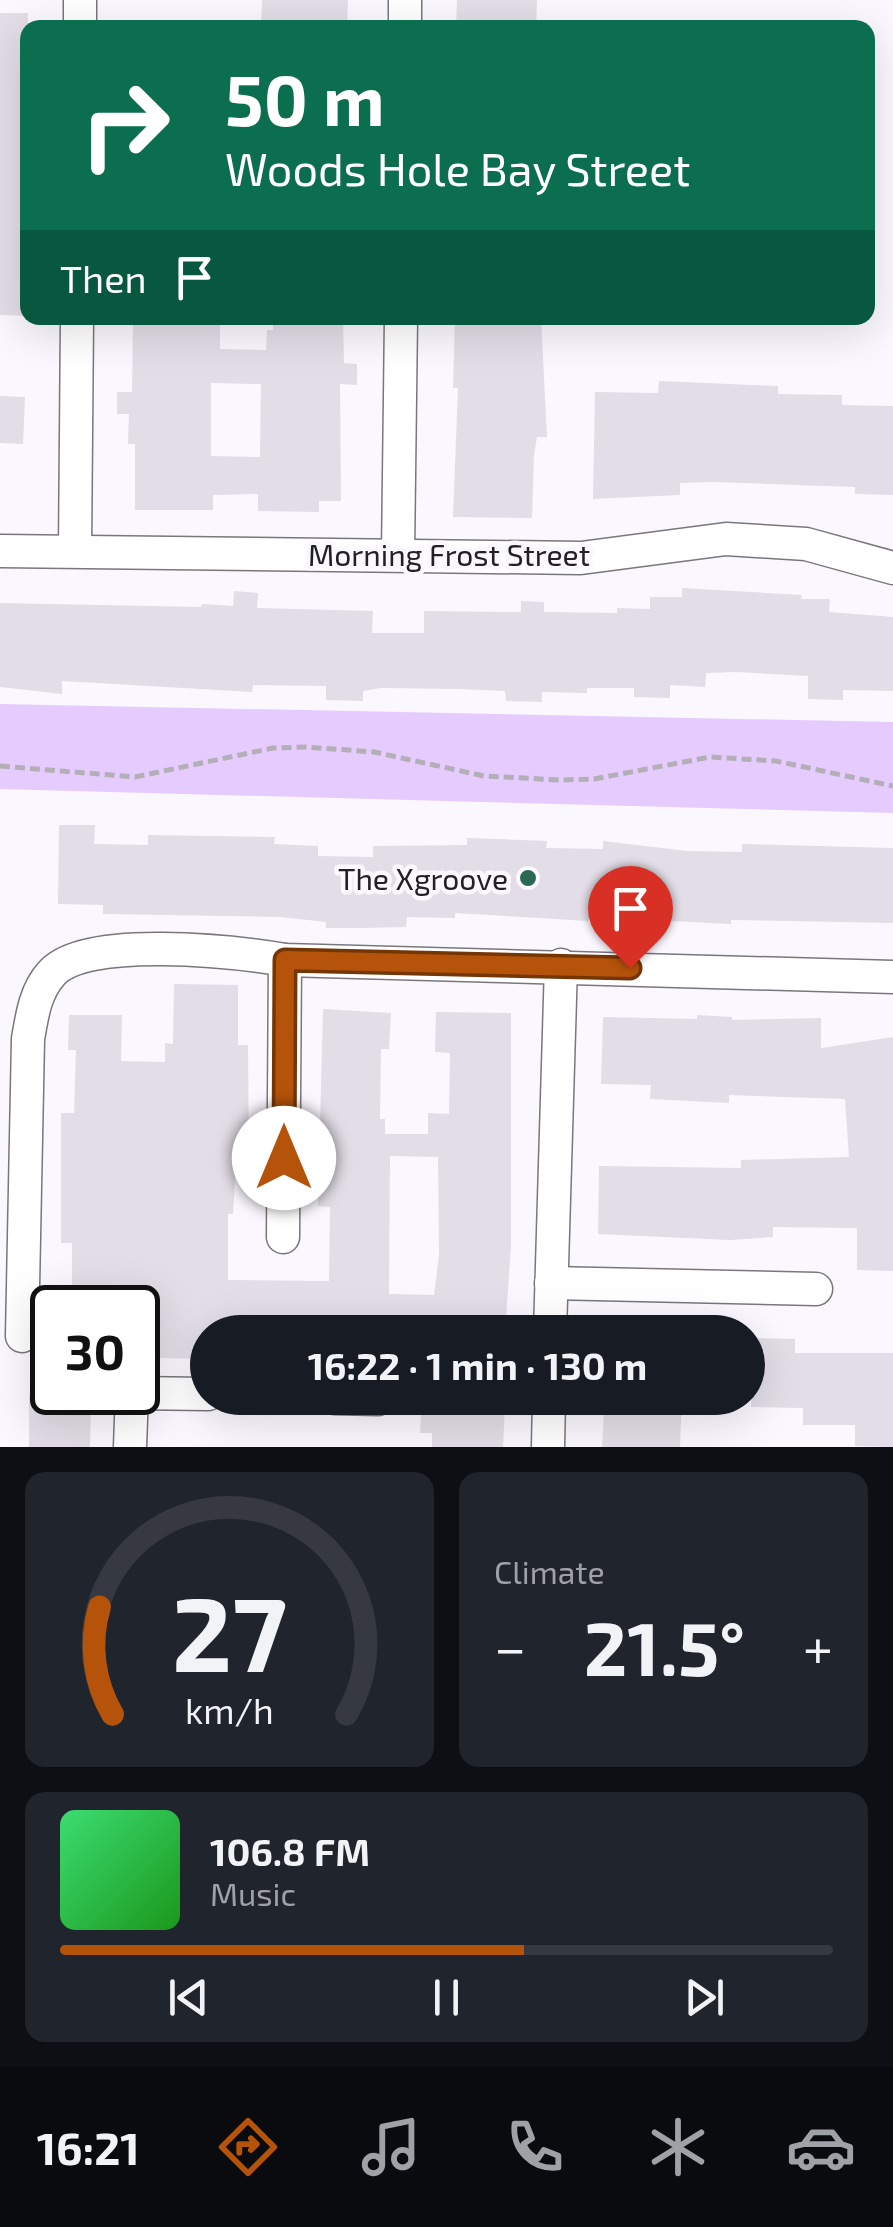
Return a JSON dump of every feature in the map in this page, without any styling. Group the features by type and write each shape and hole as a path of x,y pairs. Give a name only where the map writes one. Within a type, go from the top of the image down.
{"street":[{"path":"76,551 78,325"},
{"path":"398,556 401,325"},
{"name":"Morning Frost Street","path":"0,550 581,558 726,539 806,544 893,568"},
{"path":"25,1336 14,1039 52,972 75,956 107,952 238,952 285,960 893,977"},
{"path":"283,1237 285,960"},
{"path":"550,1315 561,966"},
{"path":"551,1283 816,1288"},
{"path":"160,1393 190,1394"},
{"path":"130,1447 131,1415"},
{"path":"548,1447 549,1415"}],"path":[{"path":"0,766 135,777 244,754 306,746 374,752 470,774 543,779 594,779 710,757 776,761 893,786"}],"shaded area":[{"path":"0,704 893,722 893,813 0,789"}],"building":[{"path":"262,0 348,0 347,20 261,20"},
{"path":"457,0 537,0 536,20 456,20"},
{"path":"0,13 28,13 28,20 20,20 20,316 0,315"},
{"path":"133,325 220,325 220,349 266,350 267,330 273,330 273,325 343,325 344,363 357,364 357,385 340,384 341,501 319,501 319,512 258,511 258,494 213,495 213,510 135,510 135,444 128,444 129,414 117,414 117,392 132,392","holes":["211,383 261,384 260,457 211,456"]},
{"path":"455,325 541,325 547,437 537,437 532,518 453,517 458,388 453,388"},
{"path":"659,381 778,386 778,394 842,395 842,405 893,406 893,495 855,494 855,487 713,482 680,483 680,495 593,499 595,392 658,393"},
{"path":"0,396 25,397 23,444 0,443"},
{"path":"682,588 802,595 801,599 830,599 829,612 893,617 893,691 843,690 843,700 808,699 808,676 735,672 706,673 705,687 670,685 670,698 634,697 634,688 587,688 587,693 542,692 542,702 506,701 505,691 460,689 381,688 363,691 363,701 326,700 326,686 253,685 252,692 62,681 62,694 0,687 0,603 233,606 234,591 258,593 257,608 373,611 372,633 424,633 424,611 521,612 521,601 544,602 544,612 617,613 617,608 650,609 650,597 682,597"},
{"path":"59,825 95,825 94,844 148,845 148,835 275,837 274,844 318,846 318,856 373,857 373,846 467,845 467,838 547,841 546,848 603,849 603,841 687,851 742,852 742,844 893,848 893,923 731,920 731,924 589,917 588,921 455,913 455,918 407,917 406,927 326,928 326,922 280,917 103,914 103,905 58,904"},
{"path":"174,984 238,985 238,1045 248,1045 249,1167 236,1167 233,1214 228,1214 228,1280 329,1281 330,1207 318,1206 323,1009 391,1013 389,1049 381,1049 380,1119 385,1119 385,1134 428,1134 428,1113 449,1114 450,1053 435,1052 436,1012 511,1013 511,1246 506,1315 190,1315 190,1359 160,1358 160,1285 72,1285 72,1243 61,1243 61,1113 74,1113 76,1050 68,1050 69,1015 122,1015 121,1061 165,1062 165,1043 173,1044","holes":["390,1156 438,1157 439,1255 434,1295 389,1294"]},
{"path":"697,1015 732,1020 821,1018 821,1048 893,1037 893,1271 857,1270 857,1228 773,1227 773,1237 730,1240 598,1234 599,1166 741,1168 741,1160 849,1157 845,1099 729,1095 729,1103 650,1099 651,1085 601,1084 603,1017 697,1019"},
{"path":"765,1338 795,1339 795,1353 893,1353 893,1447 855,1446 855,1425 803,1425 803,1408 765,1407"},
{"path":"29,1395 30,1415 91,1415 90,1447 29,1447"},
{"path":"421,1415 504,1415 503,1447 432,1447 432,1433 420,1433"},
{"path":"604,1415 681,1415 680,1447 602,1447"}],"place":[{"name":"The Xgroove","path":"528,878"}],"route":[{"path":"284,1158 285,960 630,968"}]}
